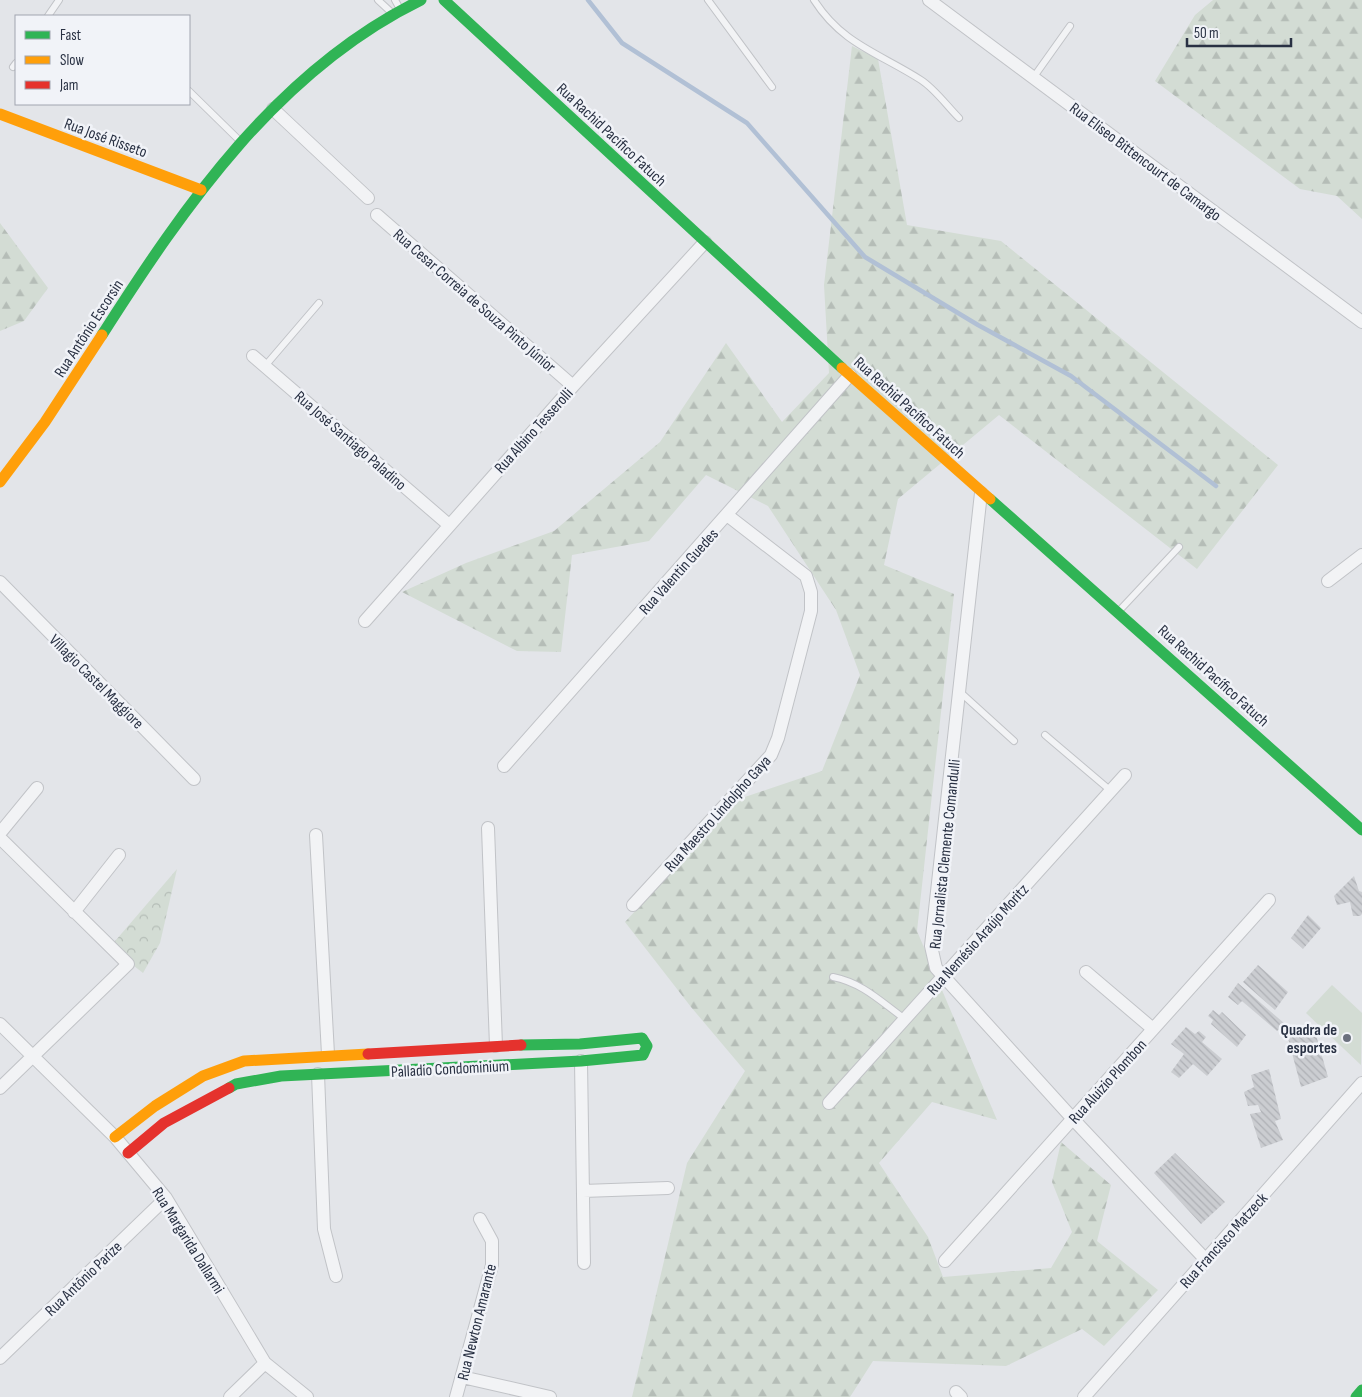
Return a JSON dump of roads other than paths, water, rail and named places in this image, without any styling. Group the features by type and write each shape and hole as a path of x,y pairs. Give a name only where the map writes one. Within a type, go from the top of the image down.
{"street":[{"name":"Rua Antônio Escorsin","path":"0,482 80,372 168,234 201,190 242,143 304,79 357,36 396,7 421,0"},
{"name":"Rua Rachid Pacífico Fatuch","path":"444,0 850,375 1362,830"},
{"name":"Rua Eliseo Bittencourt de Camargo","path":"929,0 1362,322"},
{"path":"273,109 368,198"},
{"name":"Rua José Risseto","path":"0,114 201,190"},
{"name":"Rua Cesar Correia de Souza Pinto Júnior","path":"377,215 573,386"},
{"name":"Rua Albino Tesserolli","path":"365,621 573,386 705,242"},
{"name":"Rua José Santiago Paladino","path":"253,356 449,525"},
{"name":"Rua Valentin Guedes","path":"504,766 850,375"},
{"name":"Rua Jornalista Clemente Comandulli","path":"981,493 931,946 936,968 1073,1119 1206,1260"},
{"name":"Rua Maestro Lindolpho Gaya","path":"633,905 771,755 778,738 812,611 811,592 806,576 727,515"},
{"path":"1328,580 1362,555"},
{"name":"Villagio Castel Maggiore","path":"0,582 194,779"},
{"name":"Rua Nemésio Araújo Moritz","path":"829,1103 1125,775"},
{"path":"0,833 37,788"},
{"name":"Palladio Condominium","path":"488,828 496,1046"},
{"path":"316,835 328,1054"},
{"path":"0,838 128,964 0,1088"},
{"path":"74,912 119,855"},
{"name":"Rua Aluizio Plombon","path":"945,1261 1269,900"},
{"path":"1086,972 1153,1029"},
{"name":"Rua Margarida Dallarmi","path":"0,1024 115,1137 166,1198 265,1364 307,1397"},
{"name":"Palladio Condominium","path":"115,1137 154,1106 203,1076 244,1060 328,1054 405,1053 496,1046 580,1044 642,1038 647,1046 644,1055 581,1062 281,1076 236,1084 164,1123 128,1153"},
{"path":"405,1053 406,1070"},
{"path":"581,1062 584,1262"},
{"path":"318,1074 324,1228 336,1276"},
{"name":"Rua Francisco Matzeck","path":"1084,1397 1362,1083"},
{"path":"180,1090 191,1107"},
{"path":"583,1191 668,1188"},
{"name":"Rua Antônio Parize","path":"0,1358 166,1198"},
{"name":"Rua Newton Amarante","path":"456,1397 492,1265 492,1241 480,1219"},
{"path":"230,1397 265,1364"},
{"path":"462,1377 550,1397"},
{"path":"1356,1397 1362,1390"}],"lane":[{"path":"49,15 59,0"},
{"path":"378,0 396,7"},
{"path":"708,0 772,87"},
{"path":"814,0 822,12 845,37 923,81 959,118"},
{"path":"1033,78 1070,26"},
{"path":"190,92 242,143"},
{"path":"264,366 318,303"},
{"path":"1118,612 1179,547"},
{"path":"960,692 1014,741"},
{"path":"1045,735 1111,791"},
{"path":"833,977 850,980 864,987 905,1020"}],"waterway":[{"path":"588,0 622,43 747,123 865,257 978,325 1071,376 1216,486"}],"place":[{"name":"Quadra de esportes","path":"1347,1038"}]}
